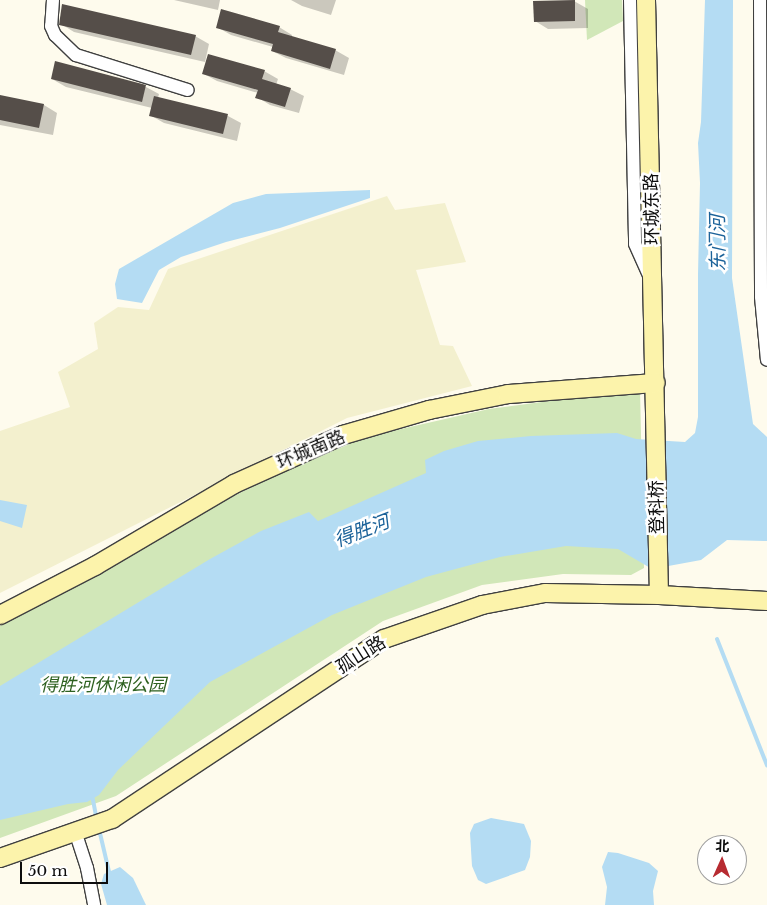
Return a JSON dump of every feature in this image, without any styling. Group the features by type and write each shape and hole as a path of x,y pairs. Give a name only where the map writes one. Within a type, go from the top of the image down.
{"main road":[{"name":"环城东路","path":"646,0 656,419"},
{"name":"环城南路","path":"0,616 95,566 234,484 343,435 429,410 508,394 656,383"},
{"name":"登科桥","path":"656,419 659,595"},
{"name":"孤山路","path":"0,858 112,819 384,639 482,605 545,593 659,595 767,601"}],"street":[{"path":"53,0 50,26 55,35 76,55 188,90"},
{"path":"630,0 635,244 653,286"},
{"path":"760,0 761,297 767,360"},
{"path":"74,831 87,868 94,905"}],"shaded area":[{"path":"387,196 395,210 445,203 466,262 416,270 440,345 453,346 472,386 347,418 0,593 0,431 70,407 58,372 98,349 94,323 118,307 149,310 168,269"}],"green space":[{"path":"585,0 622,0 623,21 587,40"},
{"name":"得胜河休闲公园","path":"640,389 644,568 631,575 563,574 482,585 383,621 116,796 0,838 0,626 225,500 344,442 489,409"}],"water":[{"name":"得胜河休闲公园","path":"705,0 733,0 732,278 753,424 767,437 767,541 727,540 701,560 652,569 618,549 566,546 500,557 426,577 332,615 210,682 118,770 99,795 87,802 68,804 0,820 0,686 210,559 261,531 309,512 318,521 426,473 425,460 444,451 478,441 531,436 617,433 636,439 685,442 695,433 698,417 700,183 698,143 701,122"},
{"path":"370,190 370,198 280,228 226,242 181,257 159,270 142,303 117,299 115,284 119,269 233,203 266,194"},
{"path":"0,500 27,505 22,528 0,521"},
{"path":"491,818 524,824 531,841 530,857 525,870 486,884 478,880 472,866 470,833 474,824"},
{"path":"608,852 618,853 649,863 658,871 653,891 654,905 605,905 607,887 602,867"},
{"path":"120,867 133,878 146,905 107,905 101,884 104,874"}],"building":[{"path":"575,0 575,21 534,22 533,1"},
{"path":"62,4 196,35 191,55 59,25"},
{"path":"221,9 280,26 278,32 336,49 330,69 271,51 273,44 216,28"},
{"path":"208,54 265,70 262,79 291,88 285,107 255,98 258,90 202,74"},
{"path":"55,61 146,85 142,102 51,79"},
{"path":"0,95 44,104 39,128 0,120"},
{"path":"154,96 228,114 223,134 149,116"}],"waterway":[{"path":"717,639 767,765"},
{"path":"92,795 97,820"},
{"path":"99,829 110,876"}],"water label":[{"name":"东门河","path":"718,243"},
{"name":"得胜河","path":"362,531"}]}
